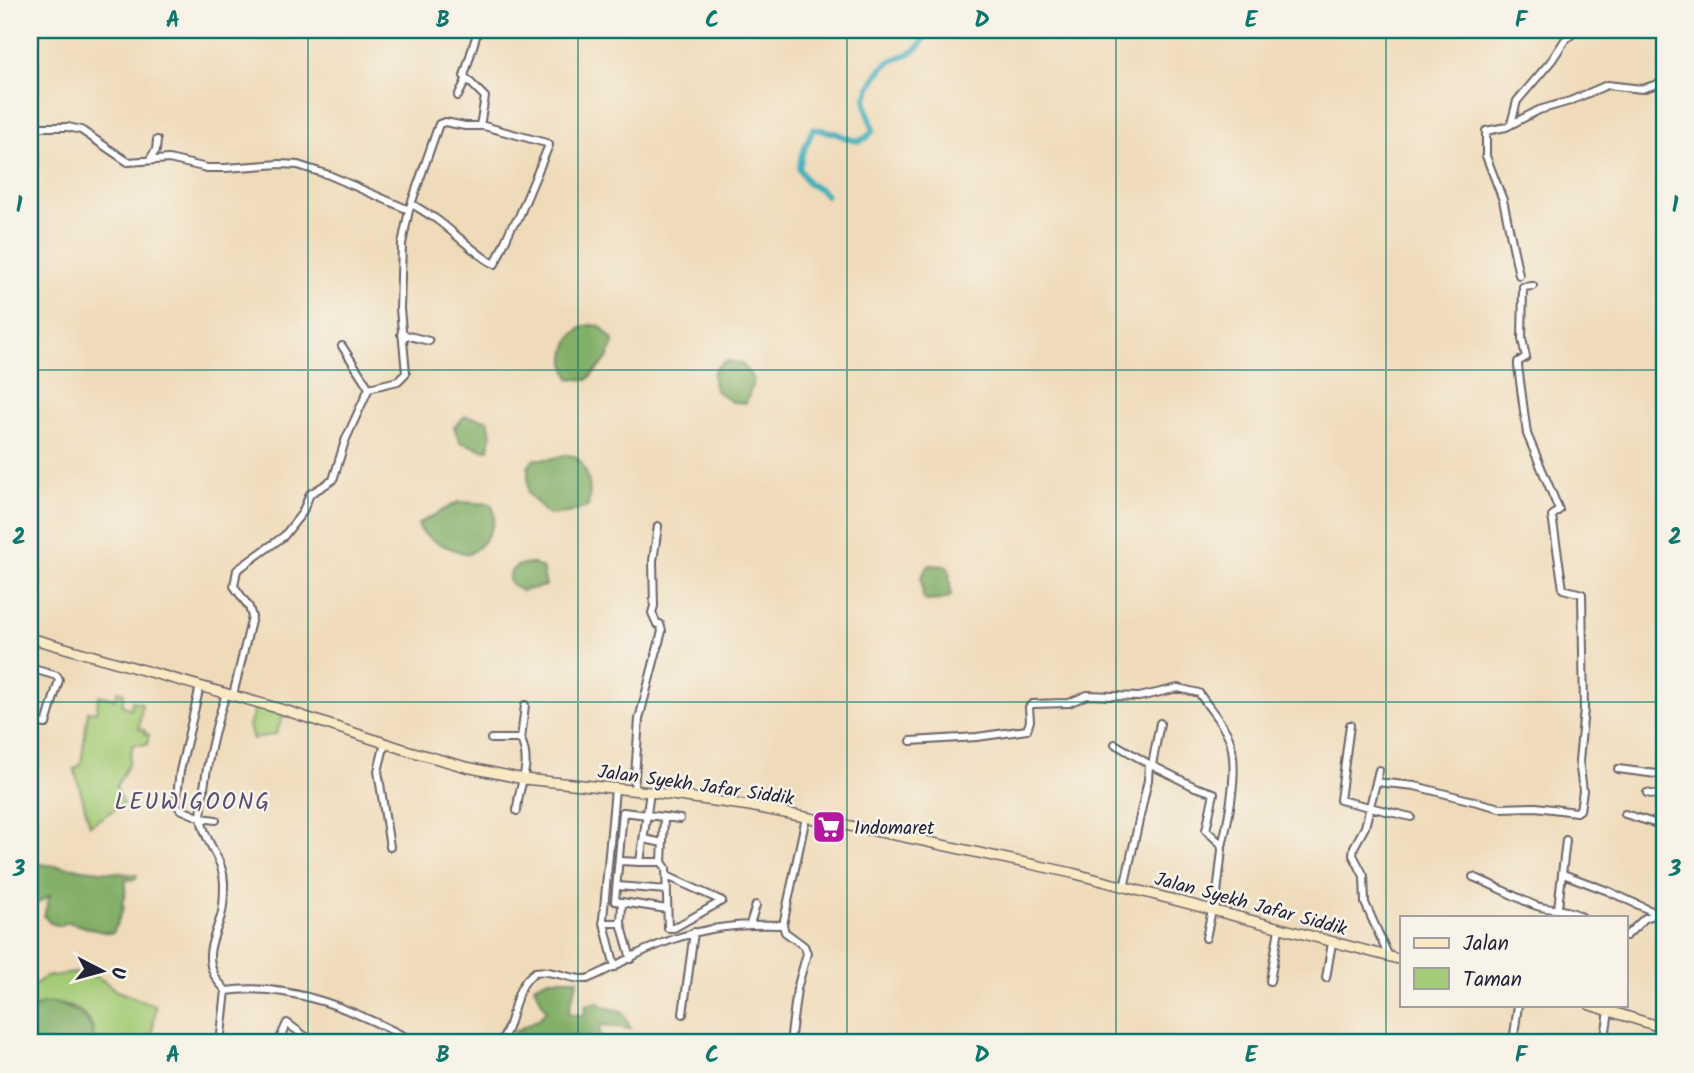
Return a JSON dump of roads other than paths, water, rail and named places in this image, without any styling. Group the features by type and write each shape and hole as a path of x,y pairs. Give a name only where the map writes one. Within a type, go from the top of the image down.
{"main road":[{"name":"Jalan Syekh Jafar Siddik","path":"30,638 313,718 466,767 524,779 650,792 806,817 1055,869 1400,960"},
{"path":"1593,1006 1664,1028"}],"street":[{"path":"458,96 466,80 465,73 478,30"},
{"path":"1511,124 1517,101 1552,60 1565,40 1577,30"},
{"path":"466,80 485,97 480,126"},
{"path":"1519,275 1503,200 1489,166 1485,147 1486,131 1502,128 1539,110 1570,101 1607,85 1642,89 1664,82"},
{"path":"30,127 74,128 87,132 123,160 133,162 169,159 207,168 225,169 298,165 341,180 410,207 436,219 491,264 497,262 549,145 547,143 480,126 445,122 439,124 410,207 401,254 401,334 407,365 405,376 391,383 369,388"},
{"path":"150,159 156,150 157,141"},
{"path":"1376,782 1424,787 1500,808 1580,810 1583,791 1579,761 1584,709 1582,594 1563,589 1552,516 1558,510 1527,437 1518,366 1518,362 1526,357 1521,333 1523,287 1533,286"},
{"path":"401,334 429,341"},
{"path":"342,346 369,388"},
{"path":"220,1043 226,992 214,976 210,951 211,941 222,914 223,869 206,840 201,818 206,765 252,617 249,607 234,586 237,570 284,536 302,513 310,494 333,480 345,441 369,388"},
{"path":"634,791 639,717 662,631 652,613 653,562 659,526"},
{"path":"30,667 57,676 59,680 46,724 30,722"},
{"path":"200,686 180,771 176,804 180,809 201,818 216,820"},
{"path":"911,741 977,737 1027,730 1030,721 1029,707 1032,704 1069,703 1087,695 1139,697 1178,688 1199,693 1229,737 1233,754 1231,804 1206,938"},
{"path":"517,811 517,798 527,759 521,739 525,705"},
{"path":"1124,888 1160,723"},
{"path":"1350,726 1340,800 1411,817"},
{"path":"491,739 521,739"},
{"path":"385,743 378,771 390,847"},
{"path":"1115,744 1195,787 1214,793 1206,830 1222,846"},
{"path":"1618,769 1664,775"},
{"path":"1379,770 1365,827 1354,847 1353,855 1364,876 1365,902 1389,957"},
{"path":"615,789 603,923 615,967"},
{"path":"640,862 650,792"},
{"path":"1647,793 1664,797"},
{"path":"667,909 614,901 623,812 680,819"},
{"path":"1625,814 1664,826"},
{"path":"790,1043 797,989 807,953 804,946 785,932 783,925 806,817"},
{"path":"664,818 662,862 667,876 667,924 671,929 722,901 667,876"},
{"path":"644,839 663,843"},
{"path":"1558,908 1566,839"},
{"path":"620,861 662,862"},
{"path":"1563,874 1661,913"},
{"path":"1473,877 1490,882 1505,893 1534,906 1558,908 1579,916"},
{"path":"617,886 667,890"},
{"path":"622,904 621,923 631,958"},
{"path":"750,924 756,905"},
{"path":"1628,934 1639,922 1661,913"},
{"path":"603,923 621,923"},
{"path":"500,1043 509,1030 517,998 531,975 539,971 584,979 694,932 731,925 783,925"},
{"path":"1270,981 1279,929"},
{"path":"683,1014 694,932"},
{"path":"1326,978 1332,943"},
{"path":"226,992 257,988 297,995 351,1012 417,1043"},
{"path":"1513,1043 1518,1006"},
{"path":"1604,1043 1609,1011"},
{"path":"278,1043 287,1023 314,1043"}],"waterway":[{"path":"826,195 809,184 799,169 802,154 813,129 856,141 865,139 873,130 866,101 873,82 887,64 913,52 921,44 925,30"}],"place":[{"name":"Indomaret","path":"829,827"}],"district":[{"name":"LEUWIGOONG","path":"193,801"}]}
